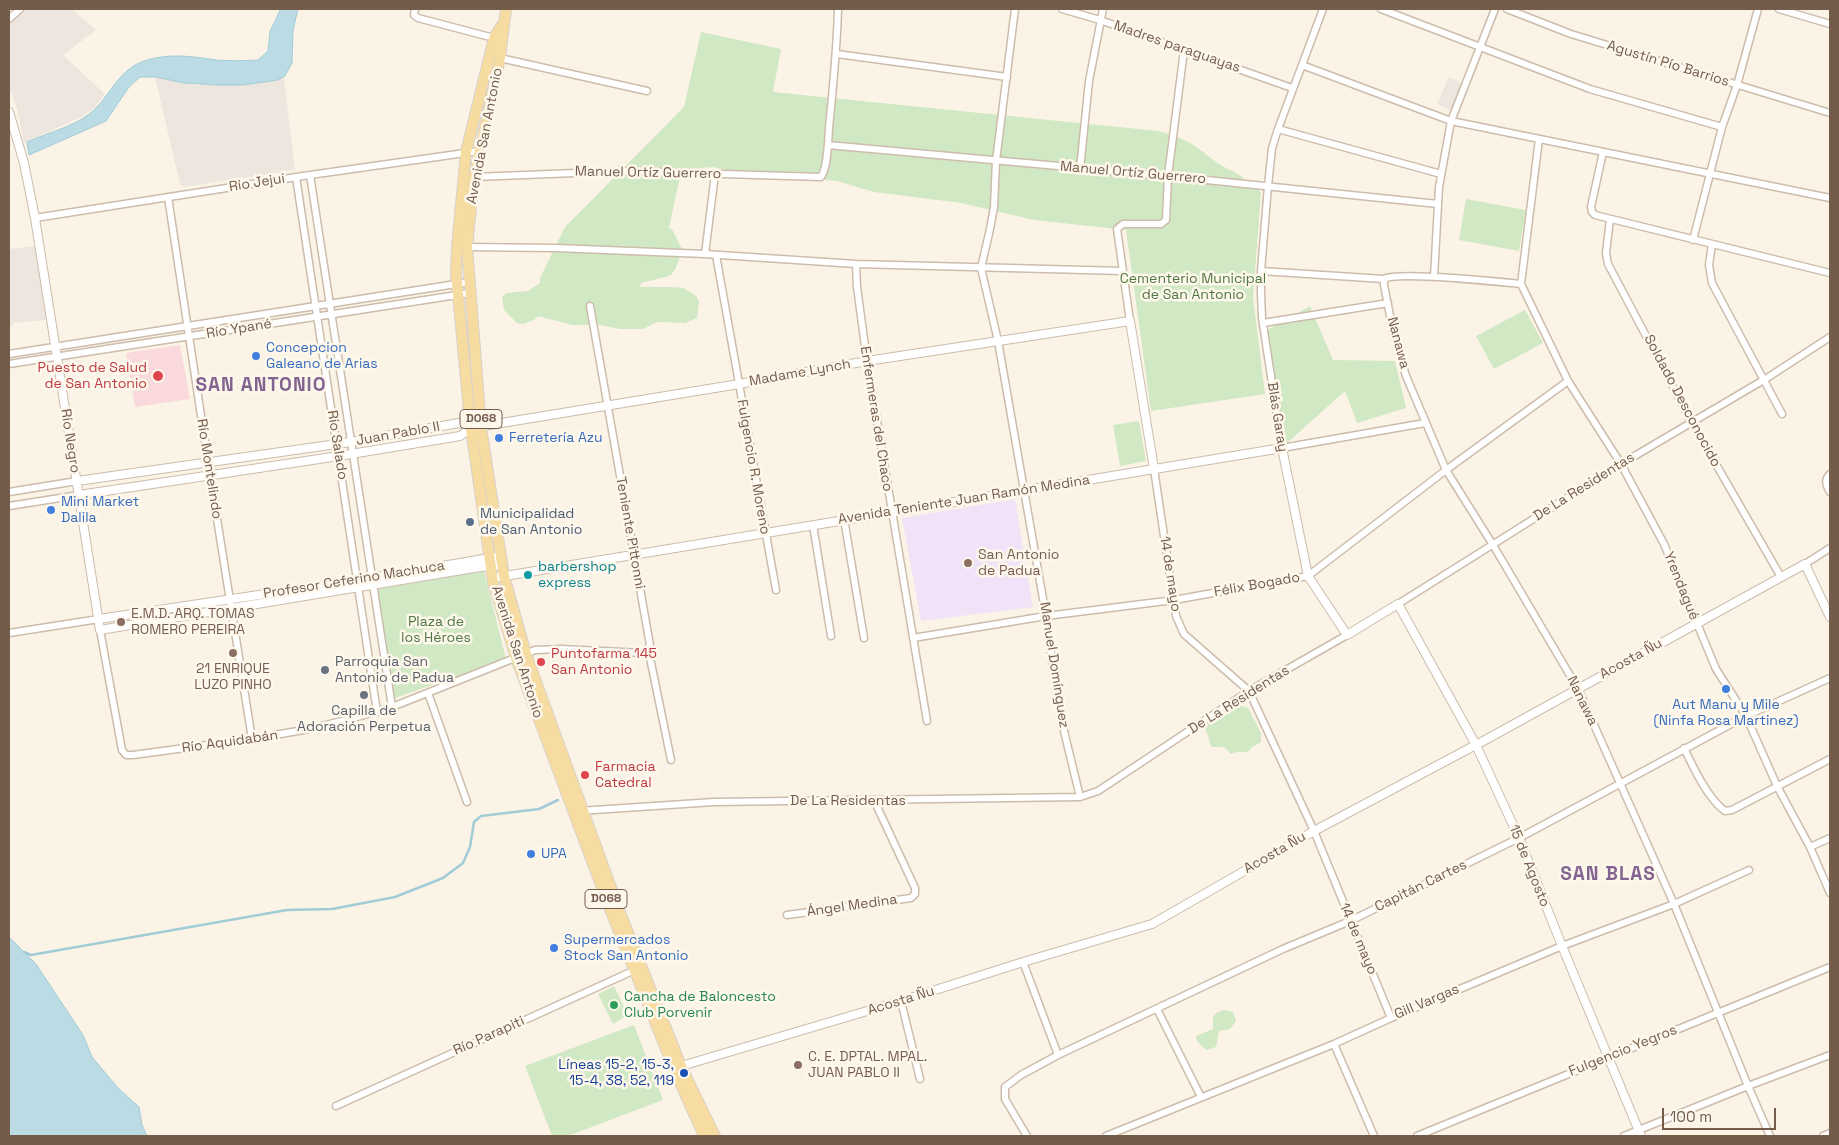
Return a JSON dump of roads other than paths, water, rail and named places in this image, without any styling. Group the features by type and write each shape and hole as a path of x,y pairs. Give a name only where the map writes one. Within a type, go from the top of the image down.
{"main road":[{"name":"Avenida San Antonio","path":"487,505 469,282 462,246 479,151 500,58 506,9"},
{"name":"Avenida San Antonio","path":"503,24 494,38 466,152 458,289 471,428 487,505 496,561 504,576 526,654 579,811"},
{"name":"Avenida San Antonio","path":"496,561 492,578 500,610 516,658 621,915 639,968 704,1136"},
{"name":"Avenida San Antonio","path":"678,1067 715,1136"}],"street":[{"path":"9,19 20,9"},
{"path":"415,9 414,15 418,18 494,38"},
{"path":"828,145 837,54 838,9"},
{"path":"981,268 992,222 996,161 1015,9"},
{"name":"Madres paraguayas","path":"1062,9 1100,20 1292,88"},
{"path":"1080,168 1090,81 1103,9"},
{"path":"1381,9 1590,89 1722,127"},
{"path":"1434,277 1441,174 1451,121 1495,9"},
{"name":"Agustín Pío Barrios","path":"1507,9 1571,34 1830,113"},
{"path":"1693,240 1709,172 1758,9"},
{"path":"1780,9 1830,24"},
{"name":"Blás Garay","path":"1320,10 1272,148 1261,271 1263,323 1282,448 1308,576 1347,635"},
{"path":"1168,176 1184,50"},
{"path":"837,54 1007,77"},
{"path":"500,58 647,91"},
{"path":"1302,65 1451,121 1830,198"},
{"name":"Río Negro","path":"9,112 24,163 36,218 56,357 100,630 122,750 126,755"},
{"path":"1278,129 1441,174"},
{"path":"1261,271 1386,278 1434,277 1521,284 1539,139"},
{"name":"Manuel Ortíz Guerrero","path":"474,177 626,171 820,177 824,172 828,145 1168,176 1438,204"},
{"name":"Río Jejuí","path":"36,218 296,177 479,151"},
{"path":"1603,152 1591,207 1594,214 1830,274"},
{"path":"705,254 715,174"},
{"name":"Río Salado","path":"310,175 392,707"},
{"name":"14 de mayo","path":"1168,176 1165,222 1123,224 1118,226 1130,321 1176,616 1184,634 1249,691 1314,831 1391,1018"},
{"name":"Río Salado","path":"296,177 359,583 377,712"},
{"name":"Río Montelindo","path":"168,197 252,739"},
{"name":"Soldado Desconocido","path":"1610,219 1606,253 1608,264 1691,421 1781,577"},
{"path":"1712,244 1709,265 1712,283 1782,414"},
{"path":"462,246 705,254 856,264 1123,271"},
{"name":"Fulgencio R. Moreno","path":"716,255 776,590"},
{"name":"Enfermeras del Chaco","path":"856,264 857,287 867,361 927,720"},
{"name":"Manuel Domínguez","path":"981,268 998,341 1064,731 1080,797"},
{"name":"Nanawa","path":"1386,278 1393,331 1406,376 1446,470 1578,688 1674,904 1770,1136"},
{"name":"Río Ypané","path":"9,364 332,315 458,289 469,282"},
{"name":"Yrendagué","path":"1521,284 1568,381 1621,464 1664,544 1716,670 1746,716 1777,786 1810,846 1830,893"},
{"name":"Río Ypané","path":"9,354 330,303 458,289 470,293"},
{"path":"1263,323 1388,303"},
{"name":"Teniente Pittonni","path":"590,306 650,645 648,648 671,760"},
{"name":"Madame Lynch","path":"471,428 867,361 1130,321"},
{"name":"De La Residentas","path":"579,811 714,802 1080,797 1098,791 1249,691 1398,604 1621,464 1764,379 1830,337"},
{"name":"Félix Bogado","path":"913,638 1046,616 1174,600 1308,576 1446,470 1568,381"},
{"name":"Juan Pablo II","path":"9,492 351,442 459,423 471,428"},
{"name":"Avenida Teniente Juan Ramón Medina","path":"492,578 1024,489 1154,470 1425,423"},
{"name":"Juan Pablo II","path":"9,506 460,436 471,428"},
{"path":"1830,474 1826,480 1830,492"},
{"path":"844,519 864,638"},
{"path":"812,524 831,636"},
{"name":"Acosta Ñu","path":"678,1067 1152,924 1314,831 1476,745 1805,564 1830,548"},
{"name":"Profesor Ceferino Machuca","path":"99,619 230,603 496,561"},
{"path":"1805,564 1830,617"},
{"name":"Profesor Ceferino Machuca","path":"100,630 230,603"},
{"name":"15 de Agosto","path":"1398,604 1476,745 1519,838 1640,1133"},
{"path":"9,633 99,619"},
{"path":"366,636 380,636"},
{"name":"Río Aquidabán","path":"126,755 133,756 252,739 309,729 377,712 535,650 561,649 644,653 648,648"},
{"name":"Capitán Cartes","path":"1027,1136 1005,1099 1005,1087 1021,1075 1058,1055 1283,949 1350,921 1519,838 1746,716 1830,678"},
{"path":"428,693 467,802"},
{"path":"1684,748 1704,785 1720,808 1725,811 1732,810 1830,759"},
{"name":"Ángel Medina","path":"787,915 911,898 915,894 915,888 874,800"},
{"path":"1810,846 1830,838"},
{"name":"Gill Vargas","path":"1106,1136 1201,1096 1334,1044 1562,946 1674,904 1749,870"},
{"path":"1023,962 1058,1055"},
{"name":"Fulgencio Yegros","path":"1417,1136 1830,967"},
{"name":"Río Parapiti","path":"336,1106 639,968"},
{"path":"901,1001 920,1079"},
{"path":"1157,1009 1201,1096"},
{"path":"1334,1044 1374,1136"},
{"path":"1624,1136 1640,1133 1748,1086 1830,1055"},
{"path":"1823,1136 1830,1133"}],"water":[{"path":"281,9 298,9 293,30 292,63 285,76 278,80 243,85 184,83 156,77 140,77 129,87 106,121 29,155 27,142 72,124 88,115 128,70 144,61 153,58 180,56 221,60 258,60 268,51 270,32"},
{"path":"9,937 36,964 83,1035 92,1057 118,1088 139,1107 142,1125 147,1136 9,1136"}],"waterway":[{"path":"24,952 31,955 287,910 332,909 395,897 443,878 463,863 470,847 474,822 481,816 539,809 558,800"}],"place":[{"name":"Concepcion Galeano de Arias","path":"256,356"},
{"name":"Puesto de Salud de San Antonio","path":"158,376"},
{"name":"Ferretería Azu","path":"499,438"},
{"name":"Mini Market Dalila","path":"51,510"},
{"name":"Municipalidad de San Antonio","path":"470,522"},
{"name":"San Antonio de Padua","path":"968,563"},
{"name":"barbershop express","path":"528,575"},
{"name":"E.M.D. ARQ. TOMAS ROMERO PEREIRA","path":"121,622"},
{"name":"21 ENRIQUE LUZO PINHO","path":"233,653"},
{"name":"Puntofarma 145 San Antonio","path":"541,662"},
{"name":"Parroquia San Antonio de Padua","path":"325,670"},
{"name":"Aut Manu y Mile (Ninfa Rosa Martinez)","path":"1726,689"},
{"name":"Capilla de Adoración Perpetua","path":"364,695"},
{"name":"Farmacia Catedral","path":"585,775"},
{"name":"UPA","path":"531,854"},
{"name":"Supermercados Stock San Antonio","path":"554,948"},
{"name":"Cancha de Baloncesto Club Porvenir","path":"614,1005"},
{"name":"C. E. DPTAL. MPAL. JUAN PABLO II","path":"798,1065"},
{"name":"Líneas 15-2, 15-3, 15-4, 38, 52, 119","path":"684,1073"}],"district":[{"name":"SAN ANTONIO","path":"261,386"},
{"name":"SAN BLAS","path":"1608,875"}],"park label":[{"name":"Cementerio Municipal de San Antonio","path":"1193,288"},
{"name":"Plaza de los Héroes","path":"436,630"}]}
